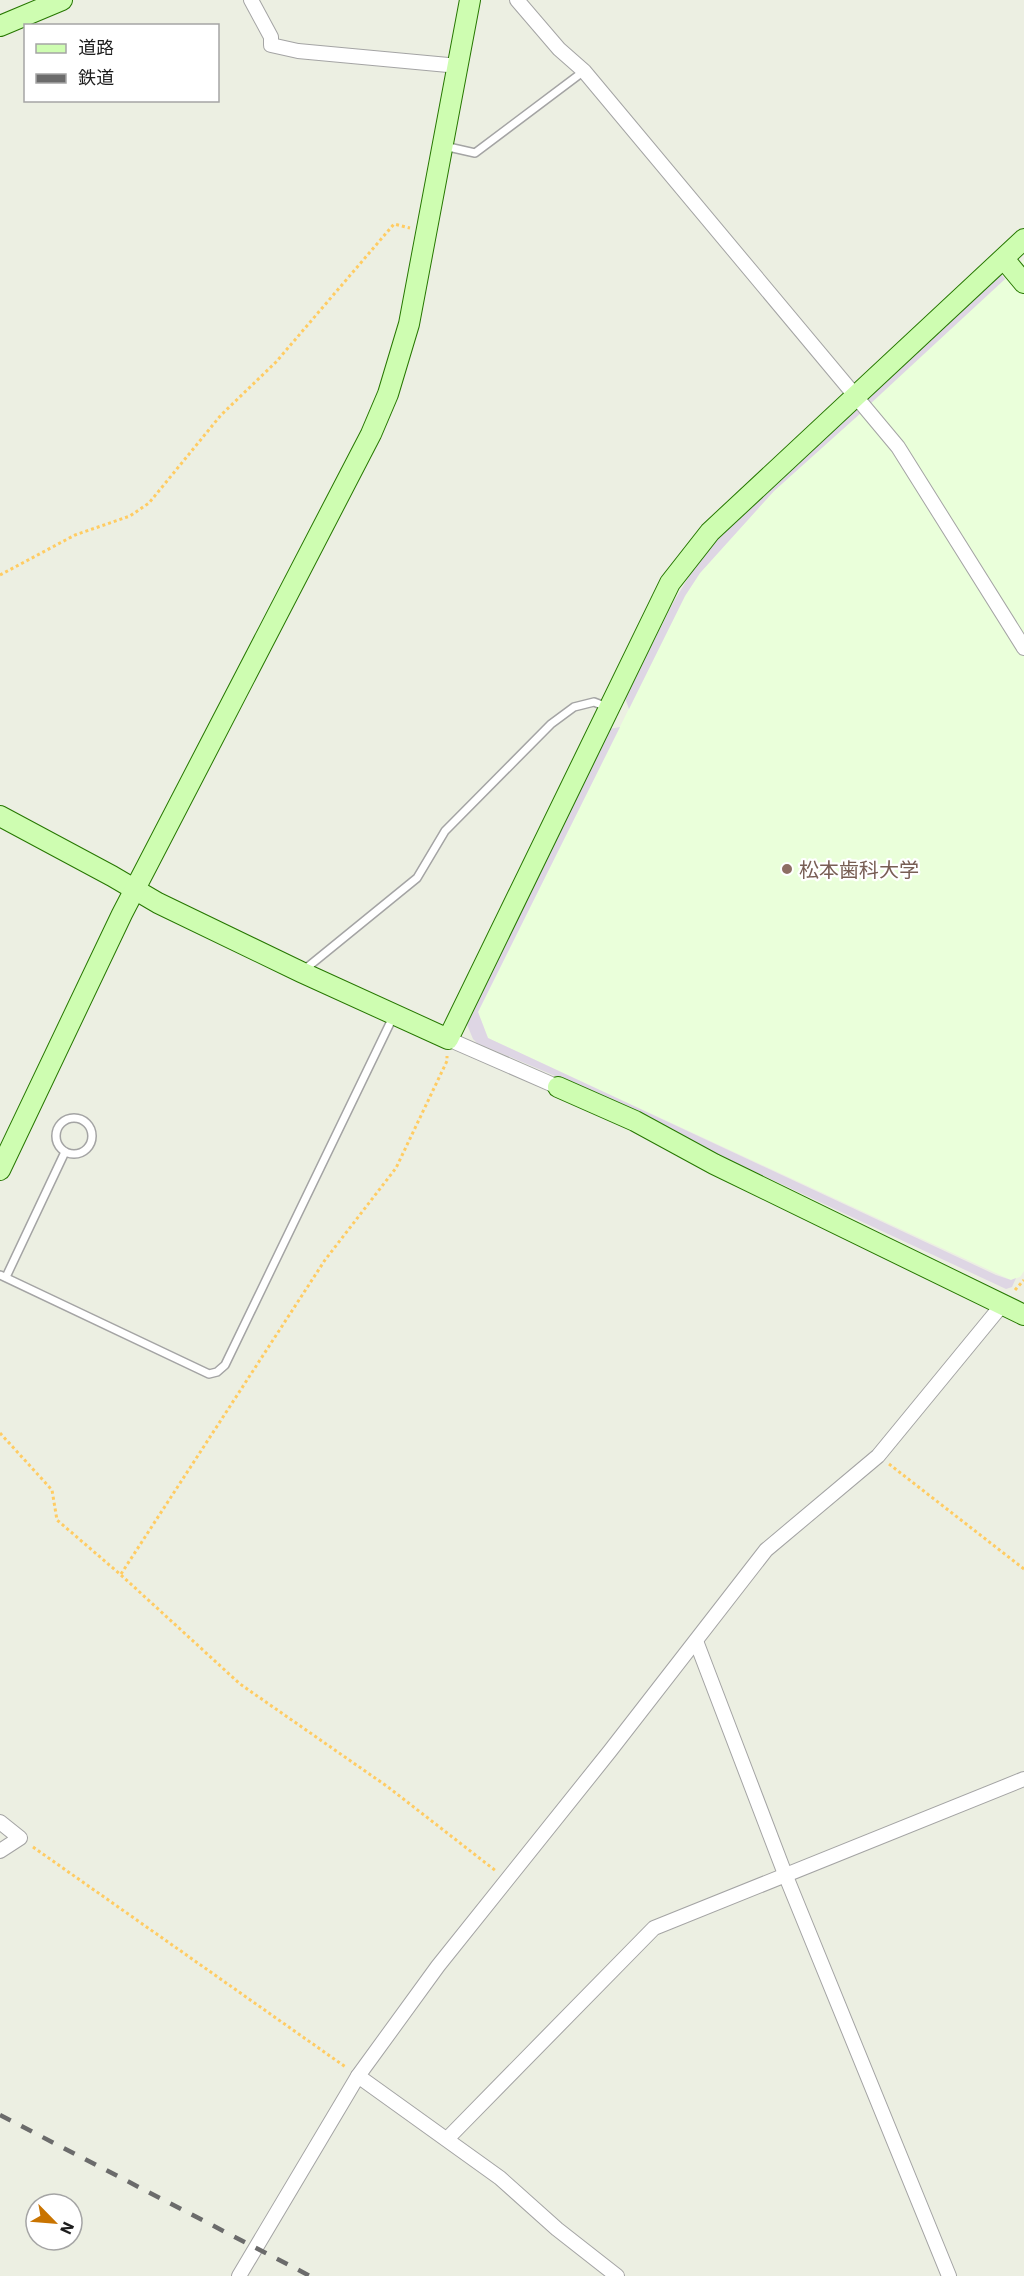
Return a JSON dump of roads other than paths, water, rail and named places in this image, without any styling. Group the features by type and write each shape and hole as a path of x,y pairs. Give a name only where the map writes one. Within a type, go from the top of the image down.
{"street":[{"path":"0,26 62,0"},
{"path":"251,0 271,37 271,45 320,54 459,66"},
{"path":"0,1170 135,889 371,434 388,394 401,353 444,146 470,0"},
{"path":"517,0 559,49 584,71 898,447 1024,648"},
{"path":"448,1039 670,583 710,532 1024,239"},
{"path":"1004,259 1024,283"},
{"path":"0,816 158,903 394,1015 635,1121 714,1164 1024,1315"},
{"path":"239,2276 358,2076 438,1966 766,1550 878,1456 1002,1305"},
{"path":"696,1641 785,1874 949,2276"},
{"path":"447,2139 654,1928 1024,1779"},
{"path":"0,1822 20,1838 0,1851"},
{"path":"358,2076 500,2178 557,2229 618,2276"}],"lane":[{"path":"444,146 475,153 584,71"},
{"path":"301,972 417,878 445,831 551,724 574,707 594,702 610,708"},
{"path":"65,1152 3,1276 209,1374 217,1372 225,1365 394,1015"},
{"path":"81,1120 90,1128 92,1134 89,1145 81,1153 65,1152 57,1143 57,1131 64,1121 81,1120"}],"railway":[{"path":"0,2115 310,2276"}],"place":[{"name":"松本歯科大学","path":"787,869"}]}
